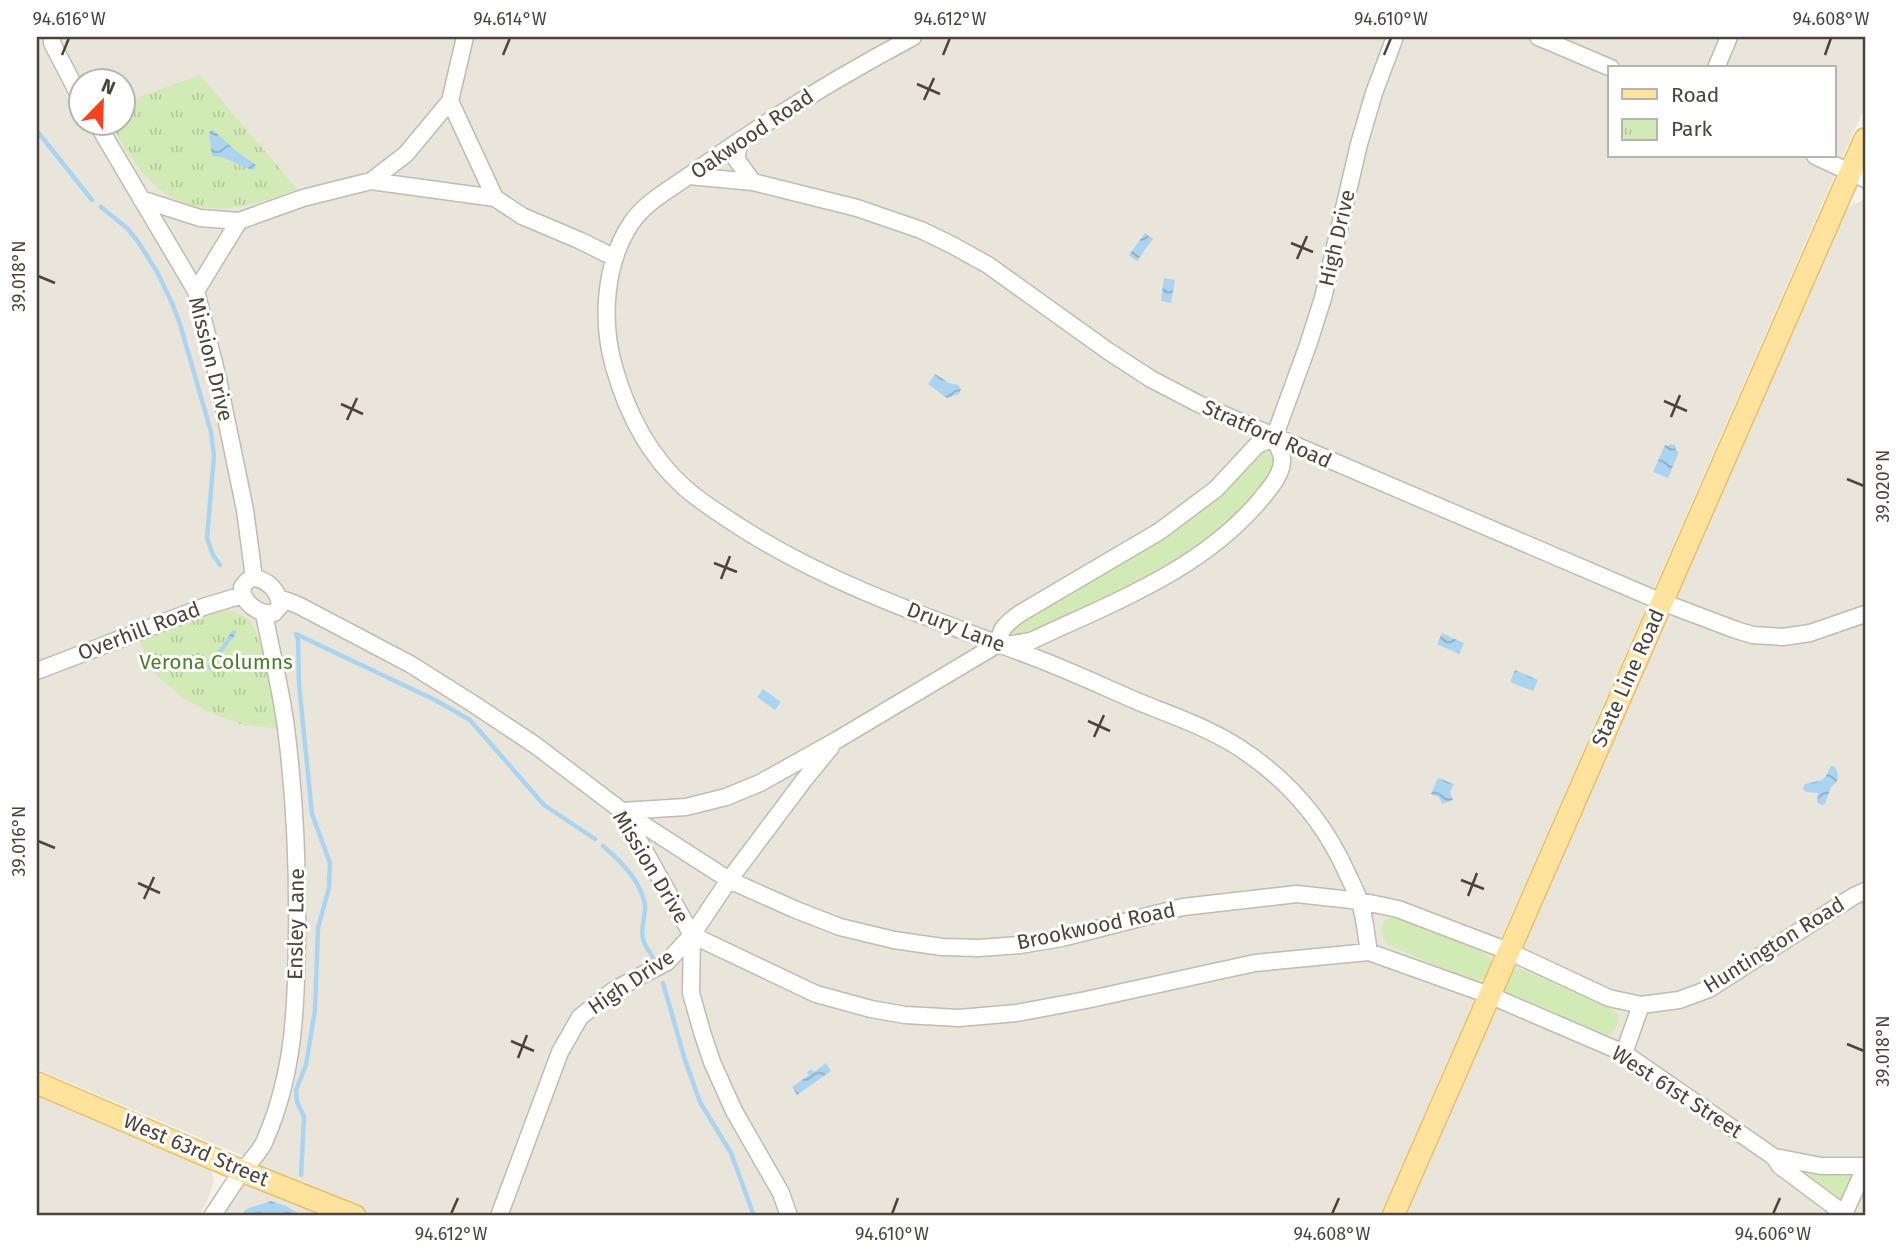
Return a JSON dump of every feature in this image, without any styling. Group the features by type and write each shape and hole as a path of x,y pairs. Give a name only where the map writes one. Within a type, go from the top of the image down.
{"main road":[{"name":"State Line Road","path":"1393,1216 1661,602 1858,175 1865,139"},
{"name":"West 63rd Street","path":"37,1083 355,1216"}],"street":[{"path":"371,181 406,155 450,101 465,37"},
{"name":"Oakwood Road","path":"615,258 626,232 650,203 818,90 913,37"},
{"name":"High Drive","path":"622,811 686,807 726,797 760,783 998,645 1031,641 1167,576 1211,547 1253,508 1278,476 1283,458 1274,438 1323,298 1359,144 1395,37"},
{"path":"1538,37 1608,67"},
{"path":"1717,66 1729,37"},
{"path":"50,39 66,70"},
{"path":"450,101 495,198"},
{"name":"Mission Drive","path":"104,136 196,291 218,379 245,510 254,578"},
{"path":"740,140 736,159 753,182"},
{"path":"1820,158 1858,175"},
{"name":"Stratford Road","path":"689,176 753,182 898,221 952,245 1014,282 1108,351 1151,379 1199,404 1661,602 1736,630 1753,635 1783,637 1810,633 1865,614"},
{"path":"141,199 200,218 239,222 303,198 371,181 495,198 522,216 615,258"},
{"path":"196,291 239,222"},
{"name":"Drury Lane","path":"615,258 607,288 606,309 611,356 622,394 639,432 660,462 685,488 749,533 805,565 879,598 1030,656 1206,730 1248,754 1286,784 1328,835 1360,901 1369,952"},
{"name":"High Drive","path":"998,645 1004,625 1160,531 1216,489 1257,445 1274,438"},
{"path":"254,578 267,583 275,590 279,598 278,610 270,614 264,613 253,608 243,595 242,587 254,578"},
{"name":"Overhill Road","path":"37,671 206,606 243,595"},
{"name":"Mission Drive","path":"279,598 410,664 535,745 622,811 692,935 691,993 712,1062 734,1111 776,1183 789,1216"},
{"name":"Ensley Lane","path":"212,1216 243,1171 260,1153 266,1140 288,1073 293,1039 298,882 294,809 286,728 264,613"},
{"name":"High Drive","path":"499,1216 560,1052 580,1017 614,990 667,962 692,935 729,880 837,740"},
{"name":"Brookwood Road","path":"622,811 729,880 840,927 894,940 942,947 979,948 1030,943 1083,933 1183,907 1297,894 1360,901 1398,909 1508,951"},
{"name":"Huntington Road","path":"1508,951 1609,998 1641,1005 1679,1000 1709,989 1865,891"},
{"path":"692,935 816,994 905,1015 959,1018 1017,1013 1255,963 1369,952 1489,995"},
{"name":"West 61st Street","path":"1489,995 1624,1053 1774,1157 1780,1166 1845,1215"},
{"path":"1624,1053 1641,1005"},
{"path":"1774,1157 1821,1166 1865,1167 1845,1215"}],"shaded area":[{"path":"37,37 1865,37 1865,106 1380,1216 221,1216 248,1158 37,1069"},
{"path":"1865,200 1865,1216 1401,1216 1845,210"},
{"path":"37,1092 210,1167 214,1179 209,1197 199,1216 37,1216"}],"green space":[{"path":"200,75 297,189 264,201 232,208 199,207 166,194 139,168 117,136 136,136 136,98"},
{"path":"1263,451 1271,454 1273,458 1268,475 1237,514 1211,537 1181,558 1116,594 1018,638 1010,637 1007,633 1011,627 1198,513"},
{"name":"Verona Columns","path":"229,610 249,621 259,640 268,672 278,729 240,724 184,699 155,674 139,640 195,616"},
{"path":"1399,916 1483,952 1491,959 1488,975 1482,980 1473,981 1388,945 1382,934 1382,925 1388,919"},
{"path":"1520,969 1609,1008 1617,1014 1619,1022 1611,1033 1604,1037 1510,997 1505,992 1503,983 1512,971"},
{"path":"1805,1173 1855,1178 1843,1201 1839,1202 1803,1176"}],"water":[{"path":"213,130 256,165 255,169 212,156 209,132"},
{"path":"1145,233 1153,239 1137,261 1129,255"},
{"path":"1164,278 1175,280 1171,303 1161,301"},
{"path":"935,374 958,385 961,389 959,394 947,398 928,384"},
{"path":"1665,445 1675,445 1679,452 1668,478 1653,472"},
{"path":"233,630 237,632 210,670 206,668"},
{"path":"1442,633 1464,643 1459,654 1437,644"},
{"path":"1515,670 1538,680 1533,691 1510,682"},
{"path":"763,689 781,702 775,710 757,697"},
{"path":"1831,766 1834,766 1838,777 1825,804 1821,805 1817,802 1818,793 1806,792 1804,785 1826,777"},
{"path":"1438,778 1454,784 1450,792 1453,800 1442,804 1439,797 1431,794"},
{"path":"826,1063 831,1071 797,1095 792,1087 809,1075 807,1072 811,1069 814,1072"},
{"path":"271,1201 303,1216 241,1216 246,1209"}],"waterway":[{"path":"37,131 92,200"},
{"path":"101,207 128,229 139,243 157,272 180,324 211,432 214,456 207,538 220,565"},
{"path":"296,634 312,814 330,863 329,888 318,928 315,1010 306,1065 296,1090 297,1102 304,1117 301,1175"},
{"path":"296,634 435,700 470,720 544,805 595,839"},
{"path":"603,846 623,865 643,896 643,939 653,958"},
{"path":"663,983 700,1102 731,1153 754,1216"}]}
